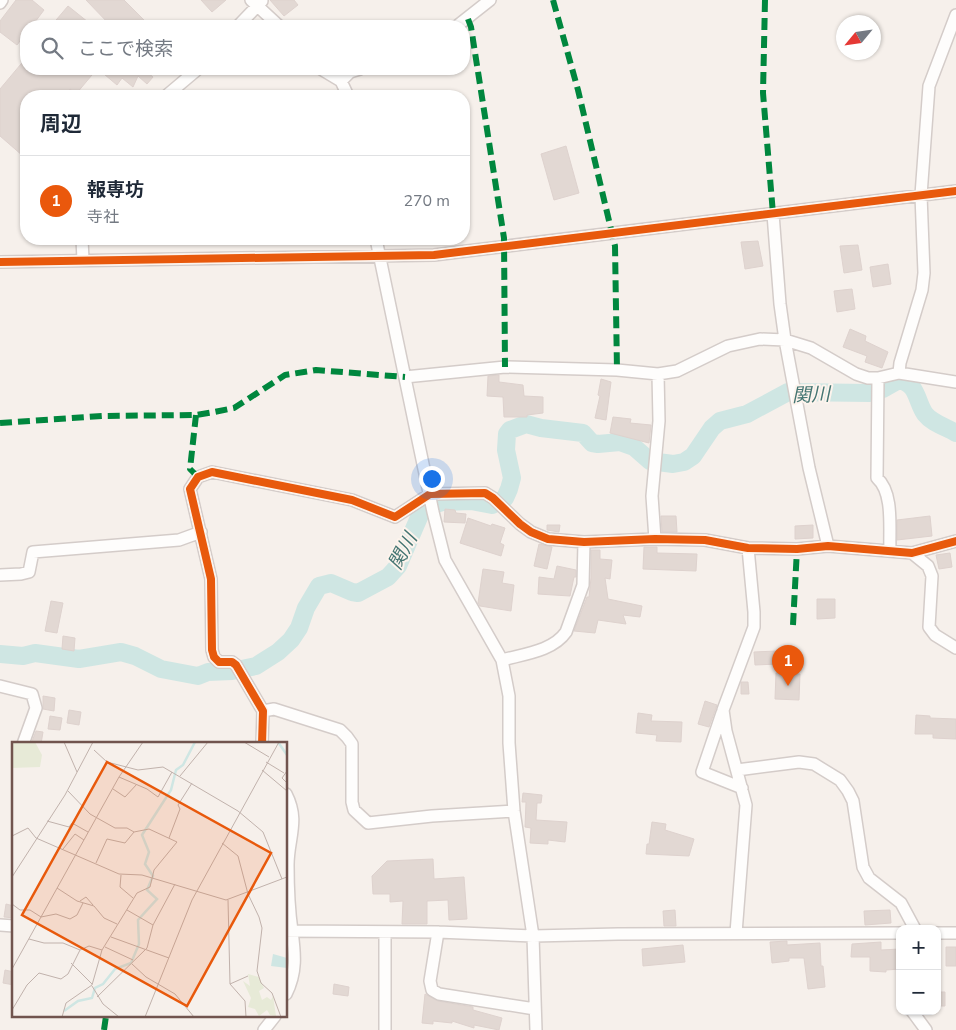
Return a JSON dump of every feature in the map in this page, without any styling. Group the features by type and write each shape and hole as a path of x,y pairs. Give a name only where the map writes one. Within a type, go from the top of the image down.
{"street":[{"path":"465,20 490,0"},
{"path":"243,20 258,2 274,20"},
{"path":"899,373 900,363 922,290 924,273 921,195 929,86 956,15"},
{"path":"173,90 191,75"},
{"path":"331,75 341,81 345,90"},
{"path":"341,81 347,75"},
{"path":"0,262 434,255 956,191"},
{"path":"772,214 785,340 809,468 828,546"},
{"path":"82,245 83,260"},
{"path":"377,245 433,512 445,560 502,660 506,673 509,696 509,743 514,811 533,936 536,1030"},
{"path":"405,377 505,367 617,370 658,374 677,370 728,346 760,339 785,340 811,348 856,374 868,378 878,388 877,478 883,484 888,497 890,550"},
{"path":"878,388 899,373 956,382"},
{"path":"655,540 652,496 659,421 658,374"},
{"path":"262,742 263,711 239,670 232,662 219,662 214,657 212,650 211,579 190,489 198,478 212,472 352,500 395,517 431,497 485,493 520,524 531,532 548,539 584,542 706,540 748,548 797,549 828,546 912,553 956,541"},
{"path":"0,575 30,572 33,552 179,540 201,532"},
{"path":"502,660 553,645 566,632 583,585 584,542"},
{"path":"742,788 702,772 754,627 748,548"},
{"path":"912,553 928,566 932,576 929,627 934,635 956,648"},
{"path":"0,686 32,694 36,708 24,742"},
{"path":"263,711 274,709 340,730 352,744 352,802 354,810 368,823 432,816 514,811"},
{"path":"723,710 726,730 746,804 736,933"},
{"path":"737,770 799,762 814,764 840,780 853,801 859,847 866,873 869,878 901,903 913,925"},
{"path":"288,799 294,813 288,863 289,931 295,944 294,974 288,989"},
{"path":"289,931 438,932 533,936 896,933"},
{"path":"385,932 385,1030"},
{"path":"438,932 430,981 432,990 439,994 535,1009"},
{"path":"941,933 956,933"},
{"path":"915,1015 926,1030"},
{"path":"264,1030 273,1018"}],"building":[{"path":"16,0 32,0 44,10 36,20 20,20 20,41 17,45 0,32 0,21"},
{"path":"86,0 124,0 144,20 105,20"},
{"path":"201,0 226,0 212,12"},
{"path":"270,0 294,0 298,5 284,16"},
{"path":"68,6 86,20 56,20"},
{"path":"20,65 20,75 92,75 79,90 20,90 20,153 0,136 0,89"},
{"path":"105,75 150,75 153,77 147,84 138,76 133,87 122,78 117,85"},
{"path":"566,146 579,193 554,200 541,154"},
{"path":"758,241 763,266 745,269 741,242"},
{"path":"858,245 862,270 844,273 840,246"},
{"path":"888,264 891,284 873,287 870,267"},
{"path":"852,289 855,309 837,312 834,291"},
{"path":"850,329 866,336 865,341 888,352 882,368 865,362 867,356 843,347"},
{"path":"499,375 499,382 523,385 524,396 543,397 543,413 527,415 527,417 504,417 503,397 487,396 488,376"},
{"path":"601,379 611,382 606,420 595,418 600,396 598,395"},
{"path":"613,417 631,419 630,423 651,425 649,443 610,433"},
{"path":"445,509 466,514 465,523 444,522"},
{"path":"661,516 676,516 677,532 662,532"},
{"path":"930,516 932,536 897,540 897,520"},
{"path":"468,518 491,526 492,524 505,528 500,543 504,545 501,556 460,543"},
{"path":"547,525 560,525 559,532 547,530"},
{"path":"813,525 813,538 795,539 795,526"},
{"path":"539,544 552,547 547,569 534,566"},
{"path":"644,547 657,547 657,553 697,554 696,571 643,569"},
{"path":"591,550 600,550 600,559 612,560 610,579 605,578 608,599 642,606 640,617 623,615 626,624 598,620 595,633 574,631 587,597 589,597"},
{"path":"950,553 952,567 939,569 936,555"},
{"path":"557,566 576,570 576,577 574,577 570,596 538,594 539,577 554,579"},
{"path":"483,569 504,572 502,583 514,585 511,611 480,606 478,603"},
{"path":"817,599 835,599 835,618 817,619"},
{"path":"51,601 63,603 57,633 45,631"},
{"path":"63,636 75,638 74,651 62,649"},
{"path":"777,651 778,664 755,665 754,652"},
{"path":"776,673 800,674 799,700 775,699"},
{"path":"741,682 748,682 749,694 741,694"},
{"path":"43,696 55,698 54,711 43,709"},
{"path":"705,701 717,705 709,727 698,724"},
{"path":"69,710 81,712 79,725 67,723"},
{"path":"638,713 652,715 651,721 682,722 681,742 656,741 657,735 636,733"},
{"path":"916,715 930,716 930,718 956,719 956,739 933,738 933,734 915,734"},
{"path":"50,716 62,718 60,730 48,729"},
{"path":"36,731 43,732 41,742 32,742"},
{"path":"523,793 542,795 541,803 537,803 536,820 567,822 565,842 548,840 548,844 530,843 531,828 525,827 526,802 522,802"},
{"path":"652,822 666,824 665,830 694,839 689,856 646,854"},
{"path":"433,859 434,879 464,877 467,919 449,920 448,900 427,901 427,924 402,924 403,901 390,902 390,894 373,894 372,876 387,861"},
{"path":"6,904 12,906 12,918 4,917"},
{"path":"675,910 676,926 664,926 663,911"},
{"path":"890,910 891,923 865,925 864,911"},
{"path":"787,941 787,945 820,943 821,966 823,966 825,987 808,989 804,958 789,958 789,961 772,963 770,942"},
{"path":"881,942 881,950 896,949 896,969 886,970 886,972 870,971 870,957 851,957 852,944"},
{"path":"683,945 685,962 643,966 642,949"},
{"path":"946,947 956,947 956,966 946,966"},
{"path":"5,970 12,972 12,985 3,983"},
{"path":"334,984 349,987 348,996 333,994"},
{"path":"941,992 945,992 945,1006 941,1006"},
{"path":"425,994 438,1001 473,1007 473,1010 502,1018 499,1030 474,1025 474,1028 452,1021 452,1023 433,1021 433,1024 422,1023"}],"waterway":[{"name":"関川","path":"0,654 23,656 35,653 79,659 121,652 135,656 161,669 198,676 208,672 232,671 256,666 278,652 291,640 299,628 306,608 319,586 331,583 358,593 388,577 398,566 423,508 443,502 471,501 492,505 505,498 512,478 506,450 507,434 510,430 526,424 541,428 583,433 592,443 620,442 634,447 650,461 673,464 684,462 693,456 712,428 720,421 747,414 788,392 870,393 883,389 899,380 910,385 928,417 956,433"}],"marked path":[{"path":"553,0 578,90 615,246 617,370"},
{"path":"765,0 763,93 773,214"},
{"path":"470,24 504,238 505,367"},
{"path":"0,423 102,416 196,415 214,412 234,408 285,375 316,370 405,377"},
{"path":"196,415 190,469 198,477"},
{"path":"793,625 797,549"},
{"path":"104,1030 106,1018"}],"cycle path":[{"path":"0,262 434,255 956,191"},
{"path":"262,742 263,711 236,665 232,662 219,662 214,657 212,650 211,579 190,489 198,477 212,472 352,500 395,517 430,494 485,493 493,498 520,524 531,532 548,539 584,542 655,539 705,540 748,548 797,549 828,546 912,553 956,541"}],"place":[{"name":"報専坊","path":"788,686"}]}
